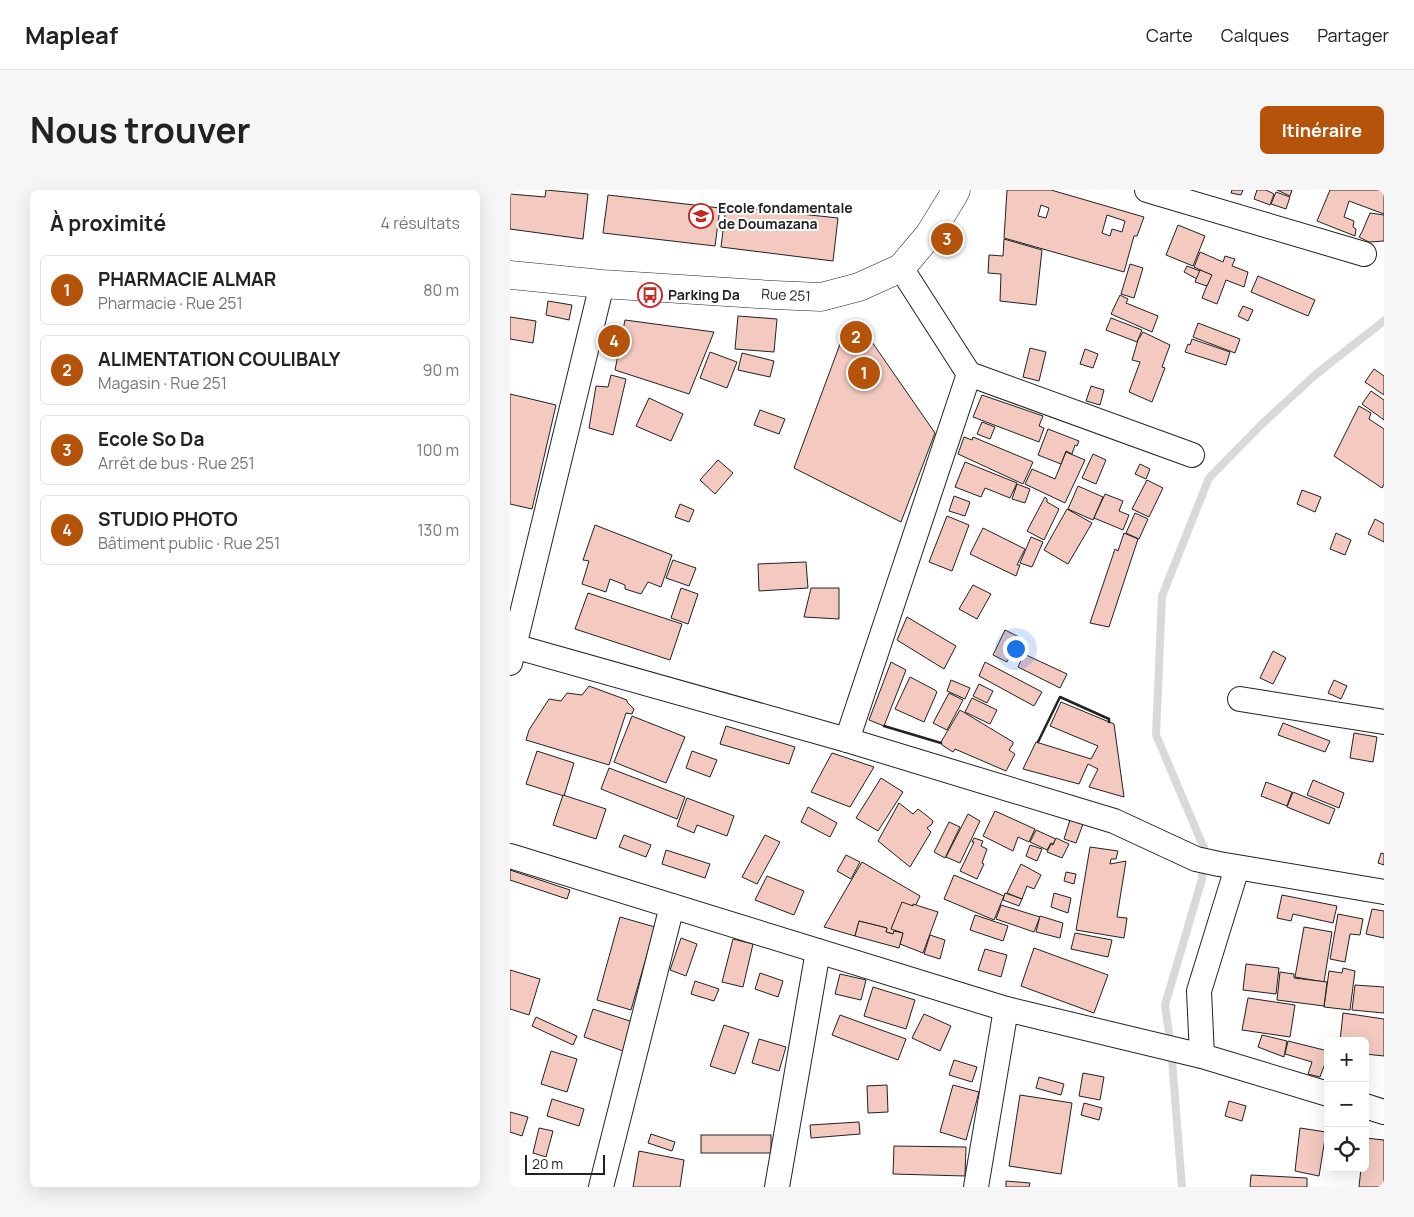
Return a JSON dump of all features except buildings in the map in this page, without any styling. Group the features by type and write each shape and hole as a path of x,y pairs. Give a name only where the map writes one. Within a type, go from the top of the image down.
{"main road":[{"name":"Rue 251","path":"510,275 602,284 820,297 859,287 900,268 929,235 956,190"}],"street":[{"path":"1147,190 1364,254"},
{"path":"900,268 969,374 1192,455"},
{"path":"602,284 511,651 847,740 1114,821 1217,864 1384,892"},
{"path":"847,740 969,374"},
{"path":"1240,699 1384,722"},
{"path":"510,856 1006,1009 1202,1056 1324,1093"},
{"path":"1202,1056 1199,991 1217,864"},
{"path":"601,1187 672,906"},
{"path":"777,1187 818,951"},
{"path":"976,1187 1006,1009"},
{"path":"1369,1107 1384,1112"}],"waterway":[{"path":"1182,1187 1171,1047 1165,1005 1202,879 1204,848 1156,735 1162,596 1209,478 1262,424 1315,375 1384,321"}],"wall":[{"path":"1038,742 1060,697 1109,719 1109,722"},
{"path":"884,726 941,743"}],"place":[{"name":"Ecole fondamentale de Doumazana","path":"701,216"},
{"name":"Ecole So Da","path":"947,239"},
{"name":"Parking Da","path":"650,295"},
{"name":"ALIMENTATION COULIBALY","path":"856,337"},
{"name":"STUDIO PHOTO","path":"614,341"},
{"name":"PHARMACIE ALMAR","path":"864,373"}]}
